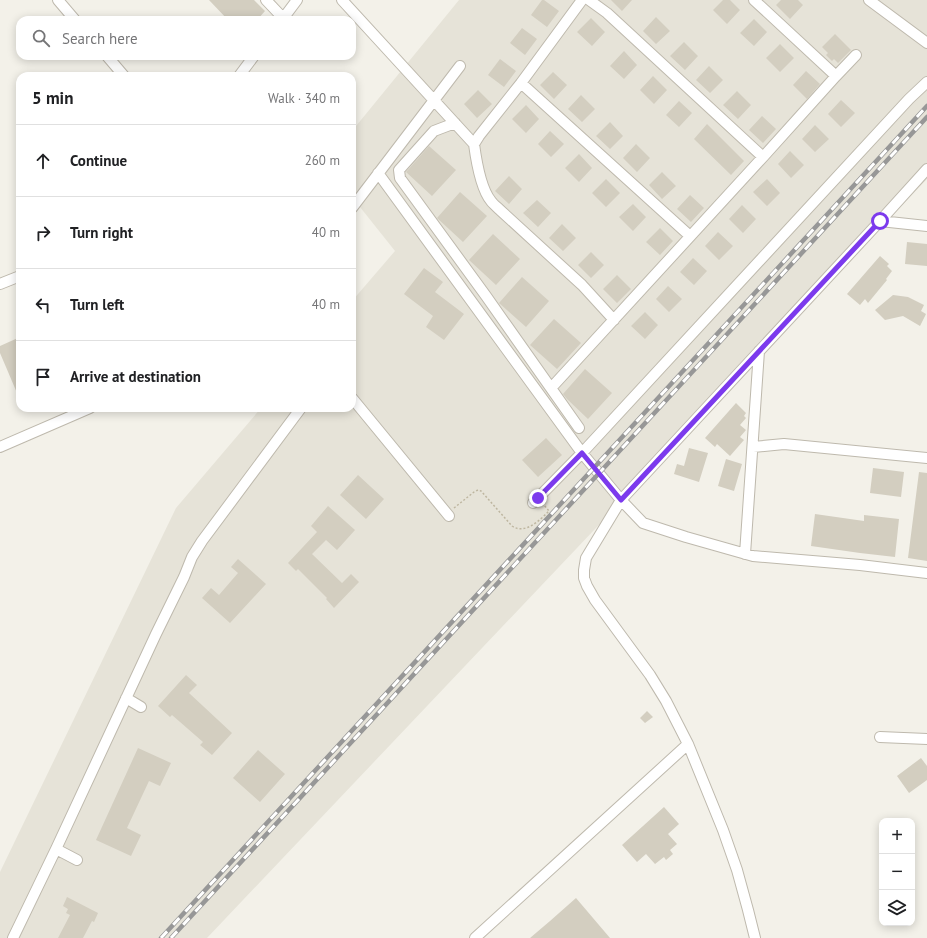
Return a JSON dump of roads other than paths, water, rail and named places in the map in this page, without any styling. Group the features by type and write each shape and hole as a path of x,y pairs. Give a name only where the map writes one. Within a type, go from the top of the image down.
{"street":[{"path":"58,0 72,16"},
{"path":"266,0 279,16"},
{"path":"284,16 297,0"},
{"path":"342,0 474,144 476,159 490,200 582,285 614,320"},
{"path":"474,144 582,0"},
{"path":"589,0 607,13 763,157"},
{"path":"754,0 836,76"},
{"path":"869,0 927,43"},
{"path":"552,387 856,55"},
{"path":"110,60 121,72"},
{"path":"242,72 251,60"},
{"path":"356,203 460,66"},
{"path":"535,500 582,453 909,99 927,82"},
{"path":"520,83 690,236"},
{"path":"455,123 434,131 399,170 400,178 552,387 579,428"},
{"path":"755,938 737,870 723,830 688,744 666,701 650,675 595,600 587,586 584,578 586,558 621,500 927,169"},
{"path":"378,173 582,453 621,500 643,523 752,556 860,565 927,573"},
{"path":"880,221 927,226"},
{"path":"0,284 16,278"},
{"path":"745,554 760,351"},
{"path":"356,403 451,512"},
{"path":"0,447 81,412"},
{"path":"13,938 195,551 298,412"},
{"path":"753,447 784,444 927,458"},
{"path":"126,698 141,707"},
{"path":"880,737 927,739"},
{"path":"475,938 688,744"},
{"path":"56,849 77,860"}],"railway":[{"path":"161,938 927,106"},
{"path":"171,938 927,117"}]}
